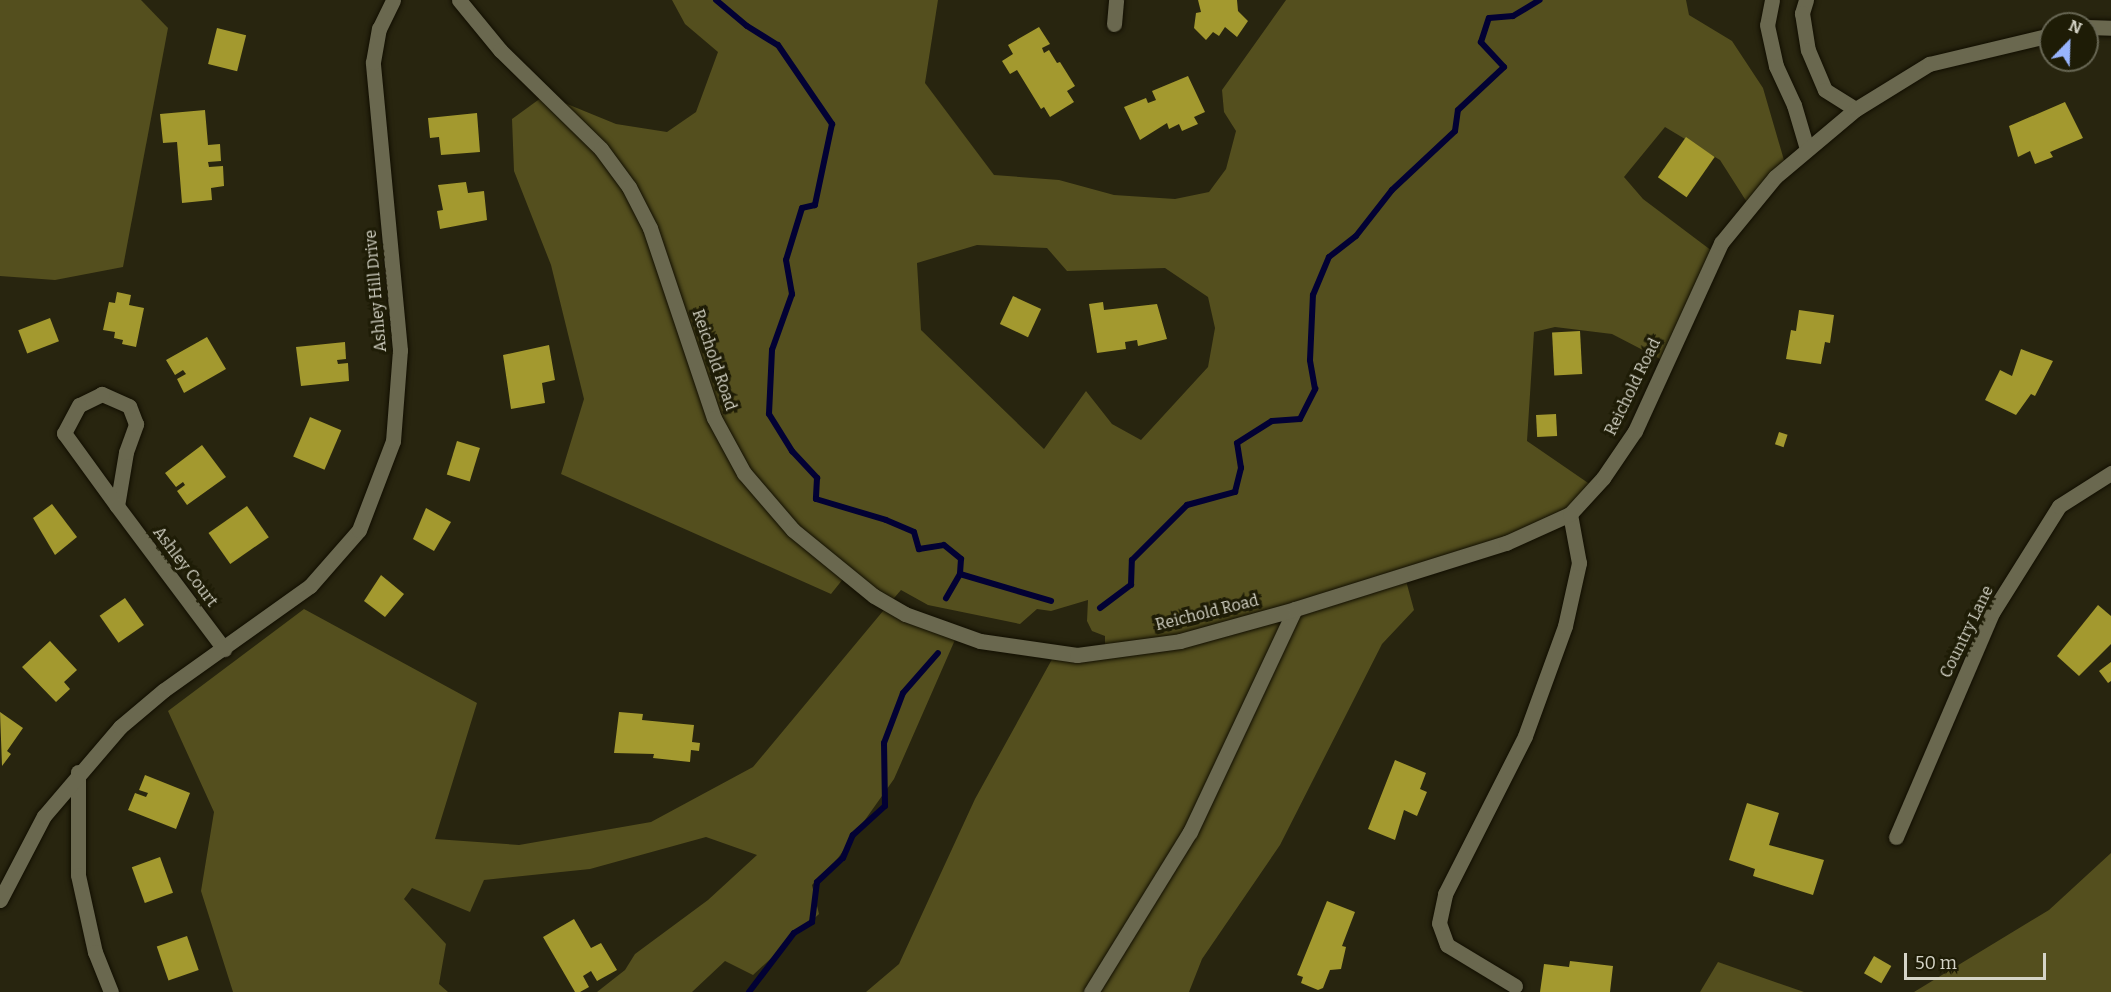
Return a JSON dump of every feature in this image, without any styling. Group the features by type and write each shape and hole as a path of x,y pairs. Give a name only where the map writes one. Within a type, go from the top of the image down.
{"street":[{"name":"Ashley Hill Drive","path":"0,900 44,816 78,772 120,727 310,586 359,530 393,441 400,350 373,62 379,29 393,0"},
{"name":"Reichold Road","path":"459,0 500,50 601,149 641,207 714,418 744,473 793,530 874,596 905,614 980,641 1077,655 1180,641 1295,609 1506,543 1570,514 1603,478 1635,431 1721,243 1775,177 1856,109 1929,64 2039,38"},
{"path":"1114,24 1116,0"},
{"path":"1772,0 1767,25 1776,66 1794,105 1807,149"},
{"path":"1806,0 1802,13 1808,50 1825,90 1856,109"},
{"name":"Ashley Court","path":"117,506 126,452 136,424 129,406 102,394 79,405 64,434 117,506 224,649"},
{"name":"Country Lane","path":"1896,837 1992,613 2059,506 2111,473"},
{"path":"1515,986 1447,945 1438,923 1445,894 1525,736 1565,626 1579,563 1570,514"},
{"path":"1091,992 1190,832 1295,609"},
{"path":"78,772 78,875 95,952 111,992"}],"shaded area":[{"path":"0,0 141,0 168,28 123,267 55,280 0,276"},
{"path":"672,0 938,0 925,83 994,175 1059,180 1114,195 1175,199 1209,192 1226,169 1236,131 1224,112 1222,90 1286,0 1686,0 1689,15 1732,41 1763,88 1786,167 1750,207 1720,160 1665,127 1624,177 1643,199 1716,254 1666,362 1612,334 1555,327 1534,332 1527,441 1594,487 1570,514 1405,577 1414,610 1382,644 1280,845 1202,959 1189,992 866,992 899,964 975,799 1056,652 1105,651 1105,636 1092,631 1087,621 1088,600 1051,611 1037,609 1020,624 928,605 901,590 889,604 958,633 894,779 838,858 812,885 819,914 753,975 725,961 692,992 597,992 625,970 635,954 708,900 757,855 706,837 590,869 484,880 470,912 412,888 404,899 446,944 439,984 448,992 233,992 201,891 214,812 168,711 304,609 477,703 435,839 519,845 651,822 753,767 888,605 847,574 831,594 561,474 584,399 551,265 514,171 512,119 545,95 616,124 667,132 696,112 718,52 685,24","holes":["977,245 1047,248 1067,271 1165,268 1208,297 1215,328 1208,367 1141,440 1112,424 1086,391 1044,449 921,330 917,263"]},
{"path":"2111,853 2111,992 1914,992 2049,910"},
{"path":"1718,962 1804,992 1700,992"}],"building":[{"path":"1198,0 1237,0 1238,11 1248,21 1237,37 1225,27 1219,36 1213,32 1206,40 1194,28 1196,13 1201,12"},
{"path":"1039,27 1050,44 1042,48 1044,53 1049,50 1057,63 1060,62 1075,86 1067,91 1074,102 1050,117 1044,107 1041,109 1017,70 1010,74 1002,61 1013,54 1008,45"},
{"path":"217,28 246,35 237,71 208,64"},
{"path":"1188,76 1205,112 1194,117 1198,124 1182,131 1179,124 1169,129 1167,123 1140,140 1124,107 1146,98 1148,103 1156,100 1152,91"},
{"path":"2065,102 2083,138 2050,152 2053,157 2035,164 2030,151 2018,157 2009,126"},
{"path":"205,110 208,145 220,144 221,161 208,162 209,167 223,166 224,186 211,188 212,200 182,203 177,142 163,143 160,114"},
{"path":"477,113 480,152 441,155 439,137 430,138 428,118"},
{"path":"1686,137 1715,157 1687,197 1658,177"},
{"path":"466,182 468,193 484,191 487,220 440,229 437,211 443,210 438,185"},
{"path":"117,292 131,295 129,305 144,308 136,347 122,344 123,340 114,338 115,332 103,330 109,302 115,303"},
{"path":"1013,296 1041,309 1028,337 1000,324"},
{"path":"1103,302 1104,310 1157,304 1167,339 1138,346 1137,340 1125,342 1126,349 1097,353 1089,304"},
{"path":"1799,310 1834,315 1830,343 1825,342 1821,364 1786,359 1791,330 1796,331"},
{"path":"50,318 59,341 27,354 18,330"},
{"path":"1580,331 1582,374 1554,375 1552,332"},
{"path":"207,337 226,369 184,393 177,379 186,374 183,370 175,375 166,360"},
{"path":"345,342 346,359 337,360 338,364 348,363 349,381 301,386 296,347"},
{"path":"549,345 555,380 542,383 545,403 511,409 503,355"},
{"path":"2021,349 2053,361 2035,396 2031,394 2016,415 1985,400 2000,370 2012,376"},
{"path":"1556,414 1557,436 1537,437 1536,415"},
{"path":"310,417 341,430 324,470 293,457"},
{"path":"1779,432 1788,435 1784,447 1775,444"},
{"path":"457,441 480,448 470,481 447,474"},
{"path":"202,445 226,477 187,505 177,491 185,485 183,482 176,487 165,473"},
{"path":"52,504 77,537 55,555 33,518"},
{"path":"247,506 269,537 230,564 208,533"},
{"path":"426,508 451,522 434,551 413,539"},
{"path":"381,575 404,594 385,617 364,601"},
{"path":"125,598 144,625 119,643 100,616"},
{"path":"2098,605 2111,616 2111,644 2079,676 2057,656"},
{"path":"50,641 77,670 64,682 70,689 56,702 22,667"},
{"path":"2111,662 2111,681 2108,683 2099,671"},
{"path":"0,712 23,728 7,751 11,754 2,766"},
{"path":"619,712 643,714 642,720 694,725 692,742 700,743 699,751 691,750 690,762 653,758 654,754 614,753"},
{"path":"1395,760 1426,773 1420,789 1427,792 1417,816 1404,810 1395,840 1368,829"},
{"path":"145,775 190,793 176,829 128,810 135,793 146,797 148,793 139,790"},
{"path":"1747,803 1779,813 1769,845 1824,860 1813,895 1753,876 1755,869 1729,860"},
{"path":"160,857 173,893 145,903 132,867"},
{"path":"1327,901 1355,912 1342,946 1346,947 1341,969 1330,970 1323,988 1318,990 1301,983 1303,977 1297,975"},
{"path":"574,919 591,948 601,943 617,970 597,981 591,971 583,976 589,987 580,992 575,992 543,937"},
{"path":"187,936 199,970 168,980 157,946"},
{"path":"1874,956 1891,966 1881,983 1864,973"},
{"path":"1570,961 1613,966 1610,992 1540,992 1544,964 1569,967"}],"waterway":[{"path":"716,0 747,26 778,45 832,124 815,205 802,208 786,260 792,294 772,350 769,414 792,451 817,478 816,499 886,520 914,532 919,549 944,545 961,559 960,574 946,598"},
{"path":"1100,608 1131,585 1132,560 1187,505 1235,492 1241,468 1237,443 1272,421 1300,419 1315,389 1310,360 1313,295 1329,257 1356,236 1392,190 1455,131 1458,110 1504,67 1481,42 1489,18 1513,16 1540,0"},
{"path":"960,574 1051,601"},
{"path":"749,992 794,933 812,922 817,882 843,858 853,835 885,806 884,743 903,693 938,653"}]}
